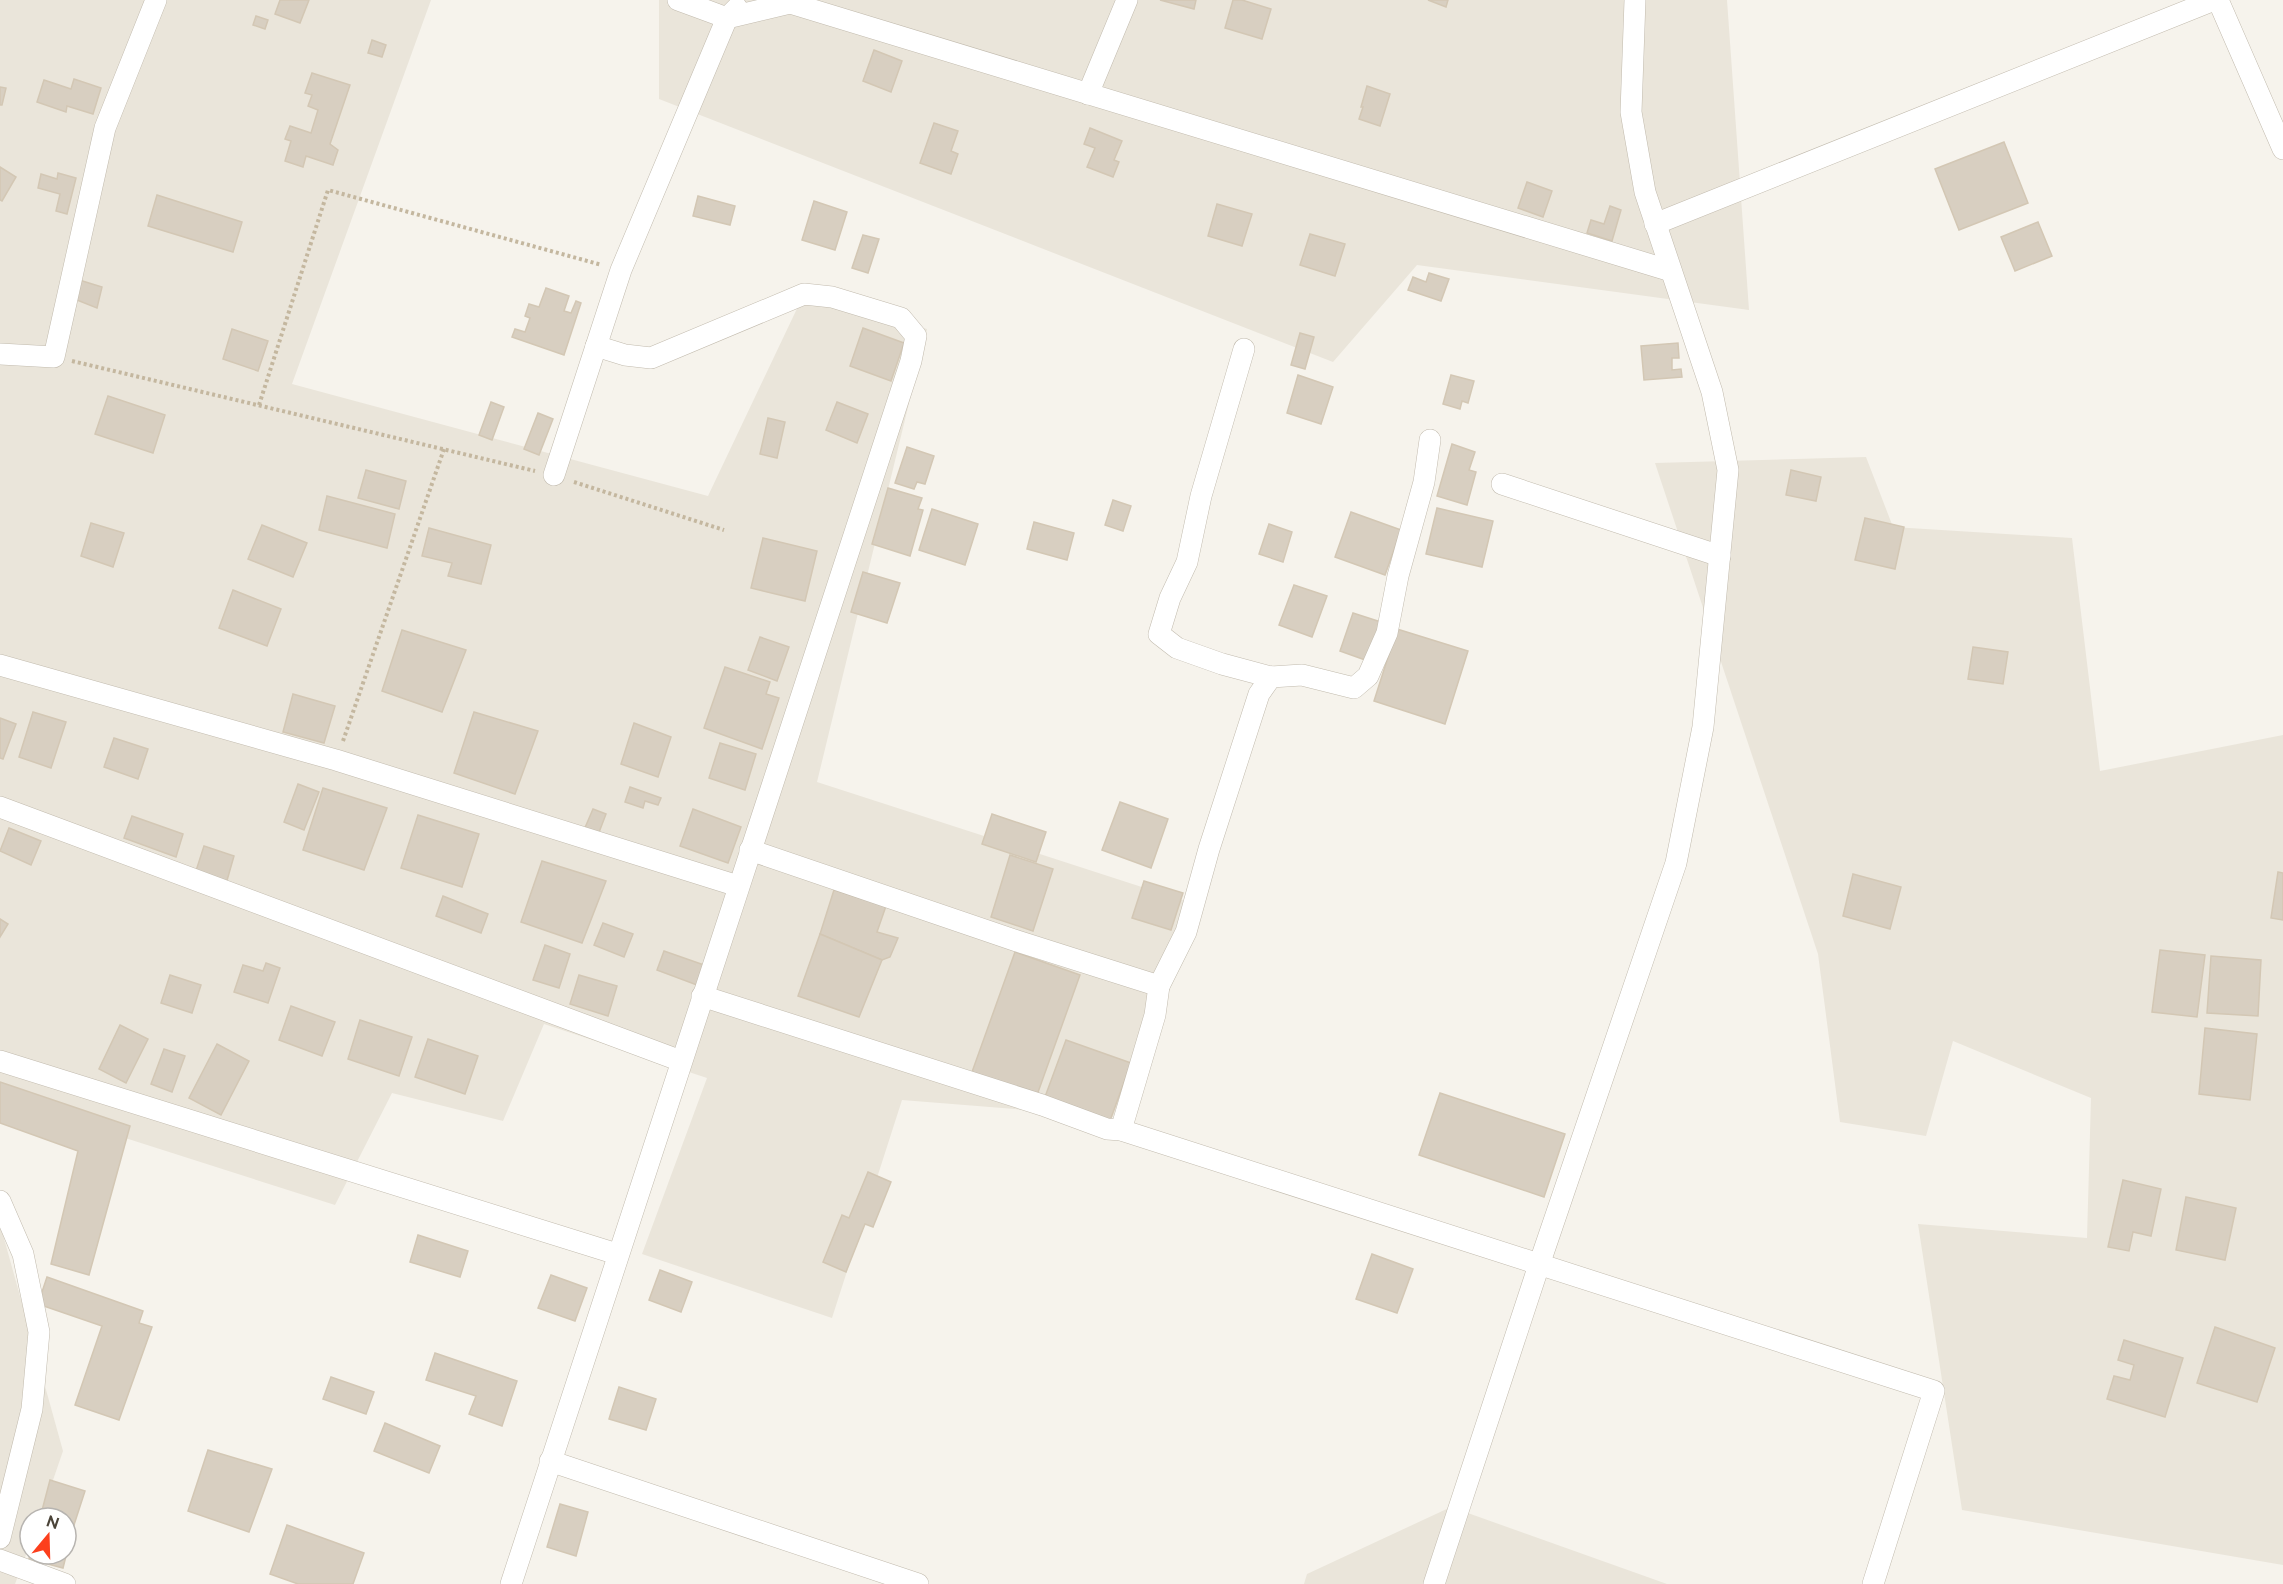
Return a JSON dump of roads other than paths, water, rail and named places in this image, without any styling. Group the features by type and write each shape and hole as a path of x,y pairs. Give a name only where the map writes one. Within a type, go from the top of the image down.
{"street":[{"path":"0,354 54,357 105,128 156,0"},
{"path":"678,0 727,18 790,3 1671,271"},
{"path":"554,475 621,270 727,18 744,0"},
{"path":"1088,94 1127,0"},
{"path":"1434,1584 1539,1265 1676,862 1702,727 1728,470 1712,392 1645,192 1631,112 1635,0"},
{"path":"1655,224 2214,0"},
{"path":"2218,0 2283,149"},
{"path":"511,1584 912,361 916,336 902,318 832,297 804,294 651,358 625,355 596,346"},
{"path":"1244,349 1201,496 1187,562 1170,598 1160,634 1177,648 1222,664 1271,677 1302,675 1354,688 1368,676 1387,633 1398,576 1424,482 1430,440"},
{"path":"1502,484 1719,556"},
{"path":"0,665 336,760 738,886"},
{"path":"1121,1130 1155,1015 1160,986 1186,932 1209,849 1259,694 1271,677"},
{"path":"0,807 681,1061"},
{"path":"750,850 1017,941 1160,986"},
{"path":"702,996 1031,1101 1107,1128 1121,1130 1934,1391 1873,1584"},
{"path":"0,1061 618,1254"},
{"path":"0,1201 23,1254 39,1332 32,1409 0,1538"},
{"path":"550,1461 918,1584"},
{"path":"0,1560 65,1584"}]}
